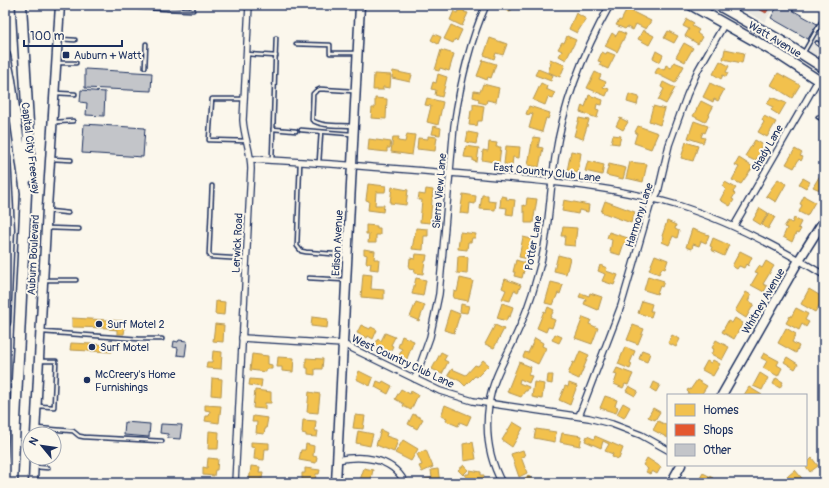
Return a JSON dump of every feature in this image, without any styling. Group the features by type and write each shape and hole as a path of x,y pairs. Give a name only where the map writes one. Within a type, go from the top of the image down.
{"highway":[{"path":"21,5 29,154 26,193"},
{"name":"Capital City Freeway","path":"5,56 10,80 26,193 12,483"},
{"path":"5,157 9,229 5,322"}],"main road":[{"name":"Watt Avenue","path":"691,5 778,54 821,82"},
{"name":"Watt Avenue","path":"718,5 731,8 824,68"}],"street":[{"name":"Auburn Boulevard","path":"35,426 60,5"},
{"name":"Lerwick Road","path":"235,483 251,159 243,124 249,5"},
{"name":"Edison Avenue","path":"336,483 360,5"},
{"name":"Sierra View Lane","path":"415,379 428,344 436,316 441,279 454,126 462,79 476,30 486,5"},
{"name":"Potter Lane","path":"502,483 495,466 488,440 487,426 489,403 496,375 523,321 538,275 546,234 558,143 573,90 592,42 610,5"},
{"name":"Harmony Lane","path":"579,416 621,306 650,206 658,192 670,145 687,95 698,70 725,24"},
{"name":"Shady Lane","path":"734,226 821,82"},
{"name":"East Country Club Lane","path":"251,159 352,165 552,181 594,186 654,199 695,211 734,226 773,245 824,275"},
{"name":"Whitney Avenue","path":"723,394 799,260 824,220"},
{"name":"West Country Club Lane","path":"242,338 343,344 440,391 489,403 579,416 612,424 641,435 667,449"},
{"path":"337,460 356,457 382,461 393,467 404,481"},
{"path":"671,483 681,466"},
{"path":"33,483 34,467"}],"lane":[{"path":"96,5 193,10 194,5"},
{"path":"803,54 824,17"},
{"path":"272,160 276,38"},
{"path":"58,39 75,40"},
{"path":"817,43 824,48"},
{"path":"144,67 146,44"},
{"path":"296,44 330,45 330,53 358,53"},
{"path":"247,54 276,56"},
{"path":"56,62 76,63"},
{"path":"354,130 313,122 313,94 320,89 356,91"},
{"path":"54,93 75,94"},
{"path":"244,99 212,99 209,140 247,142"},
{"path":"818,117 824,120"},
{"path":"52,122 73,121"},
{"path":"273,129 296,131"},
{"path":"301,130 320,132 354,130"},
{"path":"319,163 320,132"},
{"path":"50,159 71,160"},
{"path":"300,162 297,246 301,251 306,252 348,255"},
{"path":"212,186 209,254 211,257 246,259"},
{"path":"47,211 68,213"},
{"path":"46,228 79,229"},
{"path":"309,278 346,280"},
{"path":"43,280 76,280"},
{"path":"40,332 139,339 162,339"},
{"path":"37,406 54,407 56,361 39,360"},
{"path":"62,431 73,431 79,436 84,437 162,441"},
{"path":"34,467 48,468"}],"shaded area":[{"path":"734,5 775,5 765,22"},
{"path":"824,21 824,60 810,52 809,49"}],"building: Homes":[{"path":"461,5 466,8 464,12 468,13 462,26 450,20 454,11 457,13"},
{"path":"503,5 514,5 510,12 501,8"},
{"path":"627,9 651,21 646,29 636,24 633,30 627,27 625,29 616,25 619,20 621,21"},
{"path":"576,13 586,19 577,33 569,29"},
{"path":"687,19 694,23 692,26 699,30 697,33 702,37 698,44 685,36 689,29 683,26"},
{"path":"451,25 462,30 457,41 455,39 453,43 444,39"},
{"path":"643,30 654,36 649,45 638,39"},
{"path":"619,31 626,34 617,52 605,46 612,33 616,36"},
{"path":"668,31 678,36 674,43 664,38"},
{"path":"434,34 441,37 438,44 431,40"},
{"path":"567,36 576,40 566,60 559,56 562,51 558,49 562,42 564,43"},
{"path":"490,38 507,44 503,55 496,53 494,59 484,55"},
{"path":"684,43 693,48 685,62 676,57"},
{"path":"725,49 744,53 742,63 723,59"},
{"path":"441,50 454,54 449,71 440,68 439,71 435,70"},
{"path":"656,51 663,55 660,62 653,58"},
{"path":"602,52 615,55 608,69 599,65 601,62 598,61"},
{"path":"550,59 565,65 560,77 548,72 551,63 549,62"},
{"path":"483,60 496,64 491,78 488,77 487,80 477,76"},
{"path":"720,61 729,66 726,72 728,73 726,77 723,75 721,79 713,74"},
{"path":"674,62 684,66 675,83 655,73 658,67 664,70 666,65 671,68"},
{"path":"538,69 553,75 551,81 535,75"},
{"path":"393,71 412,75 410,82 392,78"},
{"path":"595,72 601,75 599,79 606,82 603,87 609,89 606,96 587,88"},
{"path":"778,73 800,85 792,98 771,85"},
{"path":"374,74 391,75 390,88 383,87 383,90 373,90"},
{"path":"438,74 447,77 442,97 435,95 436,90 431,89 433,82 436,83"},
{"path":"663,82 675,88 666,104 658,100 664,89 661,87"},
{"path":"541,83 547,86 546,89 555,93 553,99 548,97 545,105 533,100"},
{"path":"710,83 724,90 718,101 714,99 713,102 703,97"},
{"path":"483,84 499,88 496,102 487,100 486,104 478,102 479,99 473,97 474,91 480,92"},
{"path":"629,94 639,97 637,105 627,102"},
{"path":"589,95 603,100 602,105 597,104 596,109 599,110 597,118 580,112 582,105 585,107"},
{"path":"771,97 786,103 779,115 771,110 773,107 767,104"},
{"path":"375,98 387,99 386,119 371,118 372,108 375,108"},
{"path":"427,98 443,102 438,125 427,122 431,106 425,105"},
{"path":"701,101 713,107 705,122 693,116"},
{"path":"473,104 484,106 482,121 478,121 477,126 469,125"},
{"path":"529,106 550,113 548,119 546,118 542,132 529,128 533,114 526,114"},
{"path":"653,106 665,109 660,125 649,121"},
{"path":"764,116 776,122 767,137 758,132 764,122 762,120"},
{"path":"579,118 589,120 583,139 574,136"},
{"path":"620,118 628,122 623,130 616,126"},
{"path":"694,121 708,126 705,133 703,132 701,137 705,138 703,143 688,138"},
{"path":"434,126 441,128 440,135 432,134"},
{"path":"638,126 658,133 651,149 634,143 637,133 635,132"},
{"path":"468,132 478,134 476,144 466,142"},
{"path":"407,134 415,135 412,155 391,152 393,137 399,137 398,141 405,142"},
{"path":"613,135 621,136 619,144 611,143"},
{"path":"428,136 437,137 435,151 417,149 418,138 428,139"},
{"path":"533,137 540,138 538,147 543,148 539,167 528,165"},
{"path":"369,139 391,142 390,148 387,148 387,152 368,150"},
{"path":"755,140 762,144 760,149 762,150 755,161 745,156"},
{"path":"489,142 497,143 496,147 501,147 499,163 482,160 483,150 488,151"},
{"path":"686,142 698,146 693,161 681,158"},
{"path":"466,146 479,148 477,162 473,161 473,158 464,157"},
{"path":"506,146 520,147 519,158 513,157 512,165 504,164"},
{"path":"795,149 802,153 800,156 803,157 801,161 799,159 794,168 786,164"},
{"path":"571,151 581,153 578,173 567,171"},
{"path":"739,158 753,167 741,184 732,180 739,167 735,165"},
{"path":"588,161 604,165 602,175 585,171"},
{"path":"630,162 647,164 643,182 626,178"},
{"path":"609,164 626,168 623,179 606,175"},
{"path":"822,172 824,173 824,188 822,191 813,187"},
{"path":"803,178 810,182 806,188 799,184"},
{"path":"778,179 786,184 776,202 766,196"},
{"path":"725,182 736,188 733,192 735,194 732,199 734,200 730,206 720,200 726,189 722,186"},
{"path":"368,184 386,186 385,192 376,192 375,205 384,205 383,212 368,210 369,201 366,200"},
{"path":"392,187 408,190 406,205 390,203"},
{"path":"426,189 433,190 430,223 420,222 422,200 418,200 419,194 425,195"},
{"path":"463,194 476,196 475,204 470,203 469,214 460,213"},
{"path":"482,195 488,195 488,201 496,202 495,210 480,209"},
{"path":"501,196 507,197 506,199 515,200 513,215 506,214 507,208 500,207"},
{"path":"804,196 815,202 807,216 799,212 802,205 800,204"},
{"path":"527,198 537,199 533,223 525,223 525,212 523,212 523,205 526,206"},
{"path":"564,200 589,205 588,212 579,210 578,214 562,211"},
{"path":"605,201 635,212 631,223 601,212"},
{"path":"760,208 768,213 761,225 753,220"},
{"path":"769,213 775,217 768,229 762,225"},
{"path":"794,218 801,222 798,228 801,229 798,234 796,233 792,242 783,237 787,228 784,227 788,221 792,223"},
{"path":"667,221 676,225 675,229 679,231 677,238 673,236 669,245 662,242 664,237 662,236"},
{"path":"366,225 377,226 377,228 380,228 380,235 376,235 376,243 368,243 369,234 366,234"},
{"path":"563,227 577,228 575,246 564,245 565,236 561,236"},
{"path":"416,228 428,229 428,236 424,236 423,250 412,249"},
{"path":"692,229 709,235 706,243 701,241 699,246 693,244 692,249 686,247"},
{"path":"460,232 476,234 475,238 472,238 471,242 468,242 467,250 458,249"},
{"path":"609,232 628,238 626,244 624,243 620,255 610,252 612,240 607,238"},
{"path":"523,237 532,239 528,259 519,257"},
{"path":"713,238 729,245 724,256 711,250 712,247 710,246"},
{"path":"364,249 375,251 374,259 379,259 378,270 370,269 371,263 366,263 367,255 364,254"},
{"path":"740,251 752,257 748,266 746,264 744,268 739,266 737,269 732,266"},
{"path":"416,254 427,255 423,274 414,273 415,269 409,268 410,258 415,259"},
{"path":"558,255 570,258 566,274 554,271"},
{"path":"655,255 668,260 665,269 662,268 659,274 649,270"},
{"path":"458,256 468,257 467,274 457,273"},
{"path":"516,260 526,263 522,278 514,276 515,272 513,272"},
{"path":"766,261 774,266 763,284 767,286 764,292 751,285 758,273 755,272 759,266 762,268"},
{"path":"600,265 607,268 606,271 618,275 614,285 602,281 605,274 598,271"},
{"path":"363,274 372,275 371,289 384,290 384,299 361,297"},
{"path":"648,276 664,281 657,294 644,290"},
{"path":"416,278 426,280 423,296 412,294"},
{"path":"460,278 473,281 468,301 453,298 454,291 457,292"},
{"path":"505,279 521,285 518,292 514,290 510,301 502,299 506,290 502,288"},
{"path":"551,282 563,285 560,294 558,293 553,305 545,303"},
{"path":"809,289 824,298 815,312 801,304"},
{"path":"746,292 751,295 748,301 754,304 746,318 735,311"},
{"path":"581,293 589,296 590,293 602,297 598,310 584,304 586,299 579,297"},
{"path":"216,301 225,302 224,315 215,314"},
{"path":"642,301 652,304 650,311 653,311 651,317 638,313"},
{"path":"416,302 425,305 419,321 410,317"},
{"path":"502,303 513,307 510,317 508,316 506,321 497,318"},
{"path":"461,304 469,306 467,313 460,312"},
{"path":"548,307 554,310 550,318 555,320 552,328 548,327 546,332 537,328 544,311 546,312"},
{"path":"796,308 808,314 805,320 809,322 806,327 802,324 799,330 786,323"},
{"path":"450,310 460,314 454,333 444,330"},
{"path":"312,317 328,319 327,328 311,326"},
{"path":"583,317 591,320 589,324 598,328 592,344 575,338"},
{"name":"Surf Motel 2","path":"72,318 126,321 124,334 117,334 117,330 109,328 72,327"},
{"path":"735,318 743,323 734,339 722,332 728,321 732,323"},
{"path":"215,324 224,325 223,342 213,341"},
{"path":"361,325 377,330 373,339 357,333"},
{"path":"495,325 504,329 494,348 485,344"},
{"path":"633,325 644,329 638,344 627,340"},
{"path":"786,328 796,334 792,342 799,346 796,353 778,343"},
{"path":"385,333 395,337 389,354 374,347 378,339 381,341"},
{"path":"555,334 562,337 559,343 552,340"},
{"path":"672,335 680,339 676,347 668,343"},
{"path":"402,336 414,341 406,361 398,358 402,349 398,347"},
{"path":"535,338 543,343 542,346 546,348 538,364 523,357 525,352 528,353"},
{"path":"716,340 729,347 722,360 711,354"},
{"name":"Surf Motel","path":"71,343 112,345 112,352 70,350"},
{"path":"625,347 635,351 630,363 632,364 630,369 618,364"},
{"path":"642,350 650,353 647,362 639,359"},
{"path":"213,351 222,352 221,369 206,368 207,362 212,362"},
{"path":"580,351 589,355 579,379 568,374"},
{"path":"441,352 447,355 444,360 448,362 442,374 432,369"},
{"path":"764,353 779,361 777,365 782,368 778,376 763,368 767,361 761,358"},
{"path":"252,354 268,356 268,364 272,365 272,369 266,369 266,372 250,370"},
{"path":"278,357 294,358 293,372 282,371 282,367 277,367"},
{"path":"787,357 798,364 795,369 784,362"},
{"path":"306,358 323,359 322,369 315,369 315,375 308,374 308,368 306,368"},
{"path":"483,360 489,365 465,386 460,381 448,375 452,369 466,375 475,365 478,366"},
{"path":"713,360 720,364 713,376 702,370 707,361 711,363"},
{"path":"519,362 531,367 528,375 532,376 529,383 520,379 519,383 529,387 521,397 507,392"},
{"path":"617,368 633,374 628,385 625,384 623,388 614,384 617,375 614,374"},
{"path":"359,371 373,378 370,386 356,379"},
{"path":"760,373 768,378 762,390 753,386"},
{"path":"548,375 553,375 552,384 547,383"},
{"path":"212,378 222,379 221,396 211,395"},
{"path":"776,378 783,382 780,388 773,384"},
{"path":"250,379 262,380 261,387 249,385"},
{"path":"697,380 707,386 702,394 688,394 687,391 688,389 690,390"},
{"path":"377,381 382,383 383,381 392,386 388,394 375,387"},
{"path":"534,382 544,384 542,399 532,397"},
{"path":"654,382 660,385 656,392 651,389"},
{"path":"569,383 577,386 570,405 559,400 565,386 568,387"},
{"path":"629,386 638,391 635,396 626,391"},
{"path":"749,387 760,394 745,394"},
{"path":"401,389 410,394 411,391 418,395 411,410 403,406 404,404 395,399"},
{"path":"255,390 271,392 271,403 265,403 265,409 253,408"},
{"path":"309,392 320,394 318,413 307,412"},
{"path":"605,396 617,400 615,406 618,407 616,413 600,408"},
{"path":"623,403 630,407 624,418 617,414"},
{"path":"205,405 221,406 219,423 205,421 206,416 209,416 210,411 205,410"},
{"path":"445,405 471,416 467,425 460,422 458,426 446,421 447,418 441,416"},
{"path":"653,408 660,412 655,420 648,417"},
{"path":"413,414 423,419 417,429 408,424"},
{"path":"355,415 365,416 363,429 353,428"},
{"path":"253,416 268,418 264,434 256,433 257,422 252,422"},
{"path":"303,420 316,421 315,431 318,431 317,437 306,436 306,434 302,433"},
{"path":"658,421 667,426 667,437 653,430"},
{"path":"513,422 523,428 512,447 502,440"},
{"path":"536,429 556,432 555,442 534,438"},
{"path":"381,430 387,433 386,436 398,440 394,452 376,445"},
{"path":"209,431 219,432 218,449 208,449"},
{"path":"358,431 373,434 370,446 356,443"},
{"path":"562,433 582,436 580,446 560,442"},
{"path":"587,436 594,439 595,436 623,448 619,459 612,457 613,454 605,451 609,444 603,441 601,448 585,441"},
{"path":"403,440 418,449 411,461 395,453"},
{"path":"251,442 269,443 269,449 265,449 264,460 254,459 255,448 251,447"},
{"path":"473,442 476,459 464,461 463,444"},
{"path":"306,444 314,446 313,456 317,457 316,463 299,460 301,450 305,450"},
{"path":"426,450 433,467 422,472 419,466 422,465 417,454"},
{"path":"523,450 525,456 521,457 527,473 519,477 511,454"},
{"path":"208,458 218,459 217,470 215,470 214,476 203,475 203,467 207,468"},
{"path":"647,458 661,467 657,474 652,471 650,474 646,472 648,469 643,465"},
{"path":"812,458 818,466 810,472 806,466"},
{"path":"464,465 468,470 463,475 458,470"},
{"path":"251,466 260,467 259,472 263,472 262,479 259,479 259,483 249,482"},
{"path":"305,468 320,470 319,474 316,474 315,483 303,483 304,480 302,479 302,473 305,473"},
{"path":"364,468 373,470 370,483 359,483"},
{"path":"438,469 440,483 426,483 425,479 432,478 431,470"},
{"path":"470,470 481,472 481,475 484,475 483,483 469,482 465,480 466,474 469,474"},
{"path":"795,470 806,483 781,482"},
{"path":"703,473 713,478 710,483 697,483"},
{"path":"529,475 535,482 536,481 538,483 519,483"}],"building: Shops":[{"path":"752,5 771,5 766,13"}],"building: Other":[{"path":"778,5 795,5 792,10 819,25 816,31 814,29 808,39 771,18"},
{"path":"85,69 152,73 151,91 85,88"},
{"path":"81,90 105,92 104,116 86,115 87,103 80,102"},
{"path":"84,124 145,128 143,157 82,153"},
{"path":"179,340 187,341 185,356 177,355 178,348 173,347 174,341 178,342"},
{"path":"125,422 150,424 149,437 124,435"},
{"path":"161,424 182,425 180,439 168,438 168,434 160,433"}],"place":[{"name":"Auburn + Watt","path":"66,55"},
{"name":"Surf Motel 2","path":"99,324"},
{"name":"Surf Motel","path":"92,347"},
{"name":"McCreery's Home Furnishings","path":"87,380"}]}
